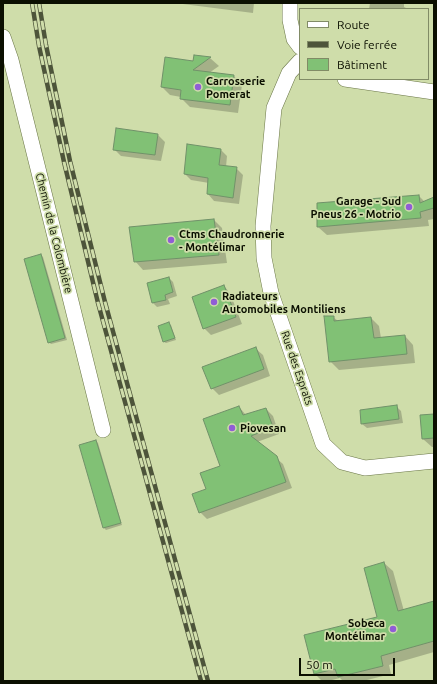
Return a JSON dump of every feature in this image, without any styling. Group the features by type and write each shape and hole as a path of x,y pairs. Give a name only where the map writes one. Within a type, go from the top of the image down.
{"street":[{"path":"290,3 290,20 294,39 299,46"},
{"name":"Chemin de la Colombière","path":"3,37 11,60 103,430"},
{"name":"Rue des Esprats","path":"299,61 289,73 274,108 263,226 264,258 271,293 323,444 342,462 365,468 434,461"},
{"path":"352,80 434,92"}],"building":[{"path":"194,55 211,57 193,70 234,75 230,105 180,99 181,90 161,87 165,57 193,61"},
{"path":"116,128 158,134 155,155 113,150"},
{"path":"187,144 221,149 219,165 237,167 233,198 207,194 208,178 184,174"},
{"path":"419,195 420,203 434,197 434,208 420,212 421,218 317,227 317,203"},
{"path":"214,219 219,255 134,262 129,227"},
{"path":"41,254 65,338 48,343 24,259"},
{"path":"169,277 173,292 165,295 166,300 152,303 147,283"},
{"path":"224,285 236,317 203,329 192,297"},
{"path":"324,316 334,316 334,321 371,317 374,338 405,335 407,354 329,362"},
{"path":"169,322 175,338 163,342 158,326"},
{"path":"256,347 264,369 211,389 202,367"},
{"path":"397,405 399,419 361,424 360,410"},
{"path":"239,406 243,415 266,408 273,427 251,436 277,456 286,482 199,513 192,494 206,489 200,473 220,466 203,419"},
{"path":"434,414 434,438 422,439 420,415"},
{"path":"96,440 121,523 103,528 79,445"},
{"path":"384,562 398,611 434,601 434,641 381,656 383,666 338,677 335,669 314,674 304,635 377,617 364,568"}],"railway":[{"path":"32,3 39,46 64,162 98,303 201,681"},
{"path":"39,3 46,45 70,161 105,302 208,681"}],"place":[{"name":"Carrosserie Pomerat","path":"198,87"},
{"name":"Garage - Sud Pneus 26 - Motrio","path":"409,207"},
{"name":"Ctms Chaudronnerie - Montélimar","path":"171,240"},
{"name":"Radiateurs Automobiles Montiliens","path":"214,302"},
{"name":"Piovesan","path":"232,428"},
{"name":"Sobeca Montélimar","path":"393,629"}]}
